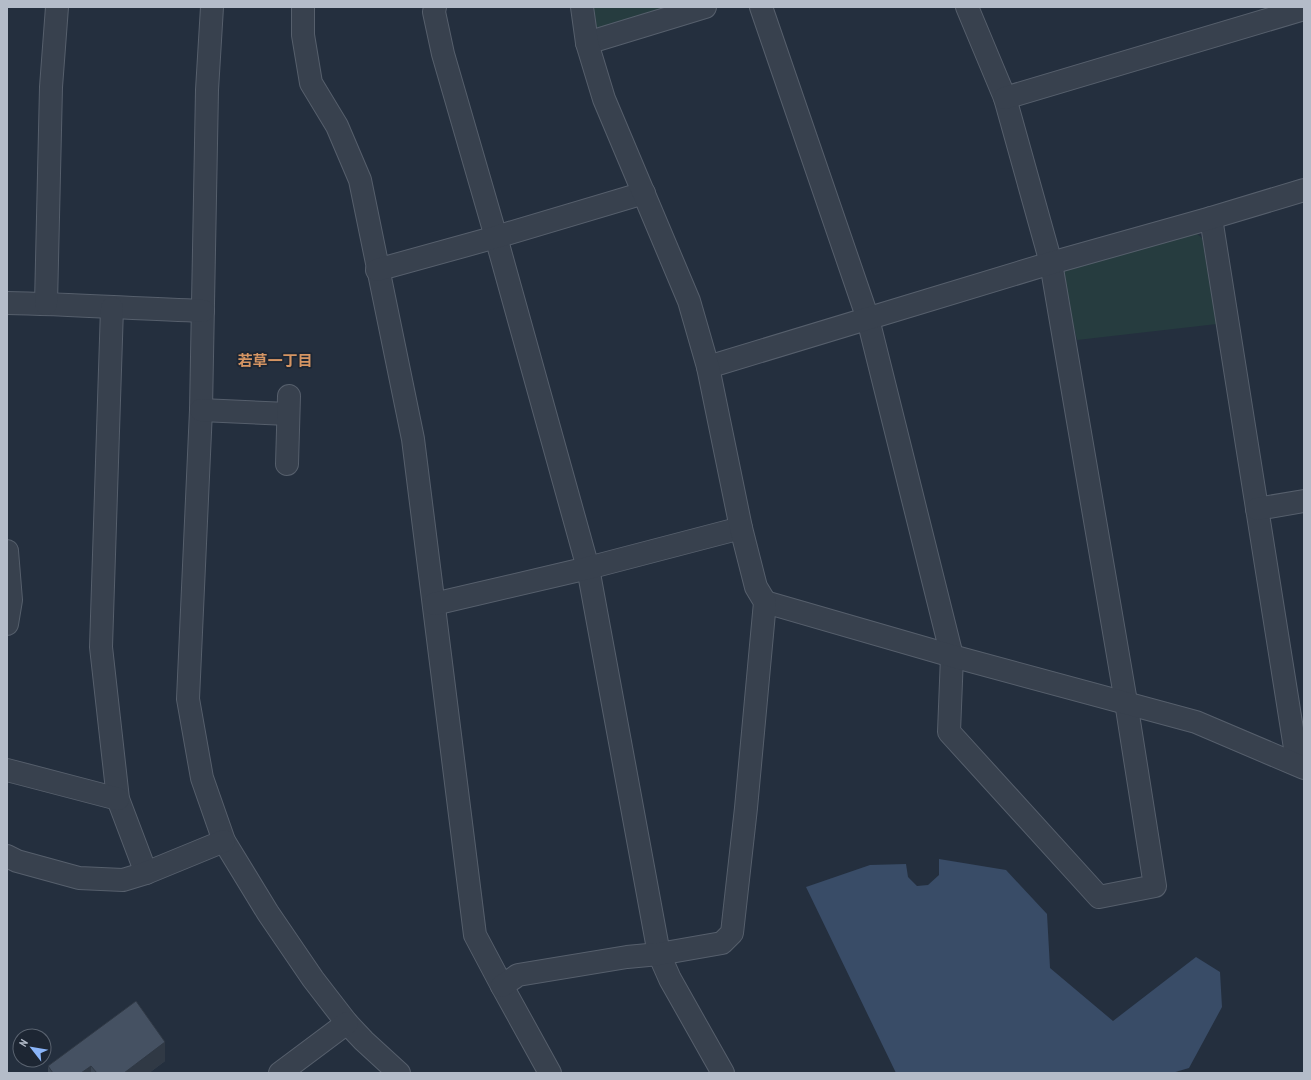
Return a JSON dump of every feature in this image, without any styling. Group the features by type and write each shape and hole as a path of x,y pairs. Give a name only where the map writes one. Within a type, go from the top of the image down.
{"street":[{"path":"46,304 51,143 51,87 57,7"},
{"path":"212,7 207,90 202,410 188,699 202,778 224,841 268,913 313,979 347,1023 398,1073"},
{"path":"303,7 303,35 311,83 337,126 360,180 377,270 413,439 475,935 550,1073"},
{"path":"434,7 443,54 496,237 588,568 659,954 670,979 723,1073"},
{"path":"502,986 518,975 722,943 732,933 765,602 756,587 741,528 708,367 689,301 604,99 587,43 582,7"},
{"path":"587,43 705,7"},
{"path":"761,7 868,319 952,656 949,732 1098,897 1155,886 1126,702 1051,263 1004,98 967,7"},
{"path":"1004,98 1304,9"},
{"path":"708,367 1051,263 1304,190"},
{"path":"377,270 496,237 644,193"},
{"path":"765,602 952,656 1196,722 1297,764 1211,218"},
{"path":"7,303 203,311"},
{"path":"112,308 101,647 118,798 146,873"},
{"path":"202,410 288,405 286,464"},
{"path":"1257,509 1304,501"},
{"path":"434,604 588,568 741,528"},
{"path":"7,551 11,600 7,624"},
{"path":"7,770 118,798"},
{"path":"7,856 17,861 79,878 123,880 146,873 224,841"},
{"path":"280,1073 347,1023"}],"green space":[{"path":"594,7 680,7 599,30 595,24"},
{"path":"1196,233 1202,238 1217,324 1077,340 1061,276 1063,268"}],"water":[{"path":"939,859 1006,870 1047,914 1050,968 1113,1021 1196,957 1220,972 1222,1007 1189,1068 1172,1073 896,1073 806,887 870,865 906,864 908,877 917,886 928,885 939,875"}],"building":[{"path":"136,1001 165,1042 124,1073 97,1073 91,1066 81,1073 53,1073 49,1068 52,1068 52,1063"}],"district":[{"name":"若草一丁目","path":"275,361"}]}
